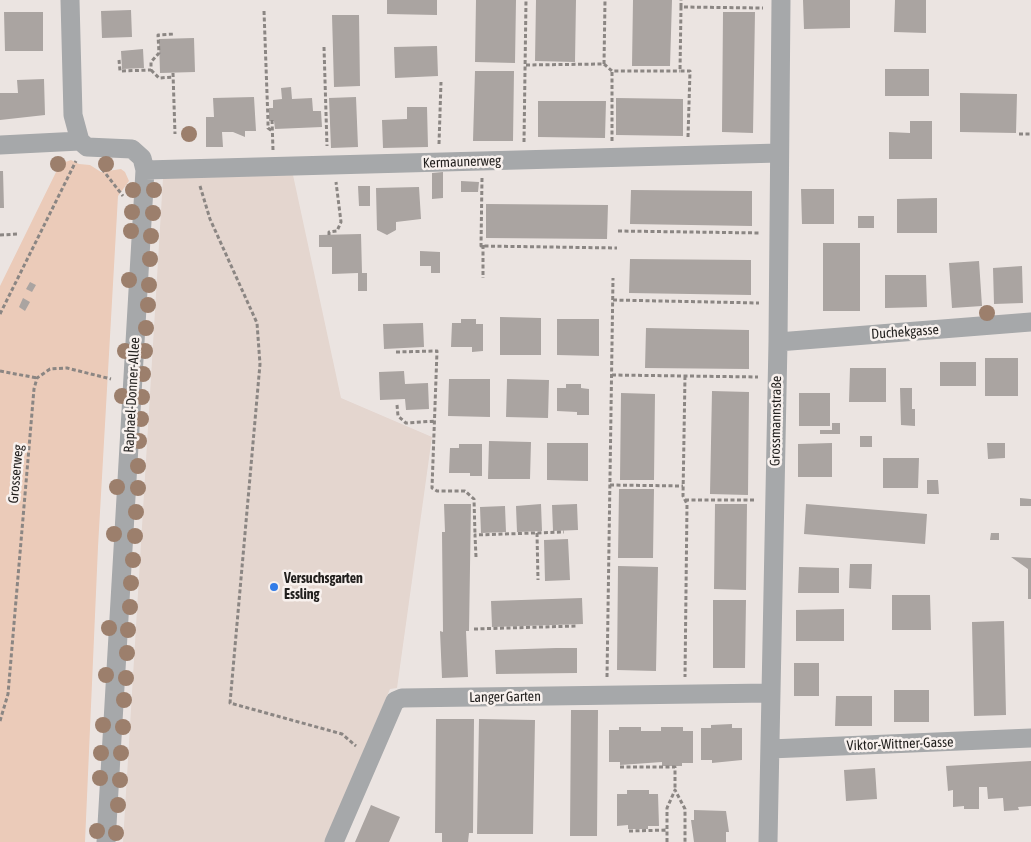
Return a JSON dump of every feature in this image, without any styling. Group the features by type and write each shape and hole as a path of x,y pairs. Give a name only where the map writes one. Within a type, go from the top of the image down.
{"street":[{"path":"70,0 73,115 80,141 88,147 132,149 142,158 145,170"},
{"name":"Grossmannstraße","path":"768,842 778,342 781,4"},
{"path":"0,145 80,141"},
{"name":"Kermaunerweg","path":"145,170 779,153"},
{"name":"Raphael-Donner-Allee","path":"106,842 145,170"},
{"name":"Duchekgasse","path":"778,342 1031,322"},
{"name":"Langer Garten","path":"334,842 396,701 402,698 770,693"},
{"name":"Viktor-Wittner-Gasse","path":"770,749 1031,738"}],"path":[{"path":"524,160 526,0"},
{"path":"604,64 605,0"},
{"path":"680,71 681,0"},
{"path":"681,7 781,4"},
{"path":"264,11 268,128 272,131"},
{"path":"173,77 159,78 151,70 151,62 159,52 158,35 175,34"},
{"path":"324,47 331,165 341,222 336,231 329,232 329,235"},
{"path":"119,60 120,71 151,70"},
{"path":"525,65 604,64 612,71 690,71 688,155"},
{"path":"611,157 612,71"},
{"path":"173,72 175,134"},
{"path":"438,162 441,82"},
{"path":"272,120 272,125"},
{"path":"1019,134 1031,134"},
{"path":"0,314 76,160"},
{"path":"482,161 481,246 483,245 483,278"},
{"path":"102,169 123,196"},
{"path":"195,169 210,219 257,323 260,364 230,703 342,734 371,758"},
{"path":"618,231 779,234"},
{"path":"0,234 19,234"},
{"path":"483,245 617,248"},
{"path":"607,696 613,278"},
{"path":"613,300 778,304"},
{"path":"396,352 437,351 436,421 432,488 437,491 465,491 474,499 476,557"},
{"path":"0,370 38,378 50,368 67,368 111,379"},
{"path":"612,375 777,378"},
{"path":"684,376 683,486 687,504 684,695"},
{"name":"Grosserweg","path":"0,721 8,694 34,389 38,378"},
{"path":"397,405 398,416 406,423 436,421"},
{"path":"610,485 683,486"},
{"path":"685,500 774,500"},
{"path":"475,535 564,532"},
{"path":"537,533 538,580"},
{"path":"474,630 576,626"},
{"path":"620,767 675,767 675,790 667,808 667,842"},
{"path":"675,790 685,809 685,842"},
{"path":"629,831 667,830"}],"shaded area":[{"path":"71,160 79,164 90,165 101,172 121,169 125,172 129,181 118,196 98,547 85,842 0,842 0,286 60,164"},
{"name":"Versuchsgarten Essling","path":"293,175 341,398 432,437 397,688 390,689 325,842 123,842 163,178"}],"building":[{"path":"387,0 437,0 437,15 387,14"},
{"path":"476,0 516,0 515,63 475,62"},
{"path":"536,0 576,0 575,62 535,61"},
{"path":"633,0 672,0 670,66 632,66"},
{"path":"803,0 850,0 850,28 804,29"},
{"path":"895,0 926,0 926,33 894,32"},
{"path":"131,10 132,37 102,38 101,11"},
{"path":"4,12 43,12 43,51 5,51"},
{"path":"723,12 755,12 753,133 722,132"},
{"path":"332,15 359,15 360,86 334,87"},
{"path":"194,38 195,72 160,73 159,39"},
{"path":"437,46 438,76 395,78 394,47"},
{"path":"143,49 144,68 122,69 121,51"},
{"path":"885,69 929,69 929,96 885,96"},
{"path":"475,71 514,71 513,141 473,141"},
{"path":"44,79 45,115 0,120 0,93 18,93 17,80"},
{"path":"291,87 292,99 312,98 313,111 321,111 322,127 275,129 274,121 269,121 269,108 273,108 273,100 282,99 281,88"},
{"path":"960,93 1017,94 1016,133 960,132"},
{"path":"254,97 256,131 245,131 245,137 233,132 222,132 223,147 206,147 206,117 214,117 213,98"},
{"path":"356,97 358,147 331,148 329,98"},
{"path":"616,98 683,99 683,136 616,135"},
{"path":"538,101 606,101 605,138 538,137"},
{"path":"407,107 427,107 428,147 383,148 382,120 407,119"},
{"path":"910,121 932,121 932,159 889,159 889,132 910,133"},
{"path":"0,171 3,171 4,208 0,208"},
{"path":"443,172 443,198 432,199 432,173"},
{"path":"461,181 479,182 478,192 461,192"},
{"path":"358,186 370,186 370,206 359,206"},
{"path":"419,187 421,219 396,222 396,230 387,235 377,230 376,188"},
{"path":"801,189 834,189 834,224 802,224"},
{"path":"631,190 752,191 752,226 630,224"},
{"path":"937,198 937,233 897,233 897,199"},
{"path":"486,204 608,205 607,239 486,238"},
{"path":"858,216 874,216 874,228 858,228"},
{"path":"361,234 362,273 367,273 367,291 358,291 358,273 332,274 332,247 319,247 319,235"},
{"path":"823,243 860,243 860,311 823,311"},
{"path":"420,251 440,252 440,273 431,273 431,266 420,266"},
{"path":"630,259 751,260 751,295 629,293"},
{"path":"979,261 982,306 952,308 949,263"},
{"path":"1022,266 1023,303 994,304 993,268"},
{"path":"885,275 926,275 927,307 885,308"},
{"path":"30,282 36,285 32,292 26,289"},
{"path":"23,298 30,302 25,311 19,307"},
{"path":"500,317 541,318 541,355 500,355"},
{"path":"461,319 476,319 476,324 483,324 483,351 472,352 472,347 451,347 452,323 461,323"},
{"path":"557,319 599,319 599,356 557,355"},
{"path":"423,323 424,347 384,349 383,324"},
{"path":"646,328 749,330 749,369 645,368"},
{"path":"985,358 1018,358 1018,396 985,396"},
{"path":"940,362 976,362 976,386 940,386"},
{"path":"850,368 886,368 886,402 849,402"},
{"path":"404,371 405,384 428,383 429,409 406,410 405,399 380,400 379,372"},
{"path":"449,379 490,379 490,417 448,416"},
{"path":"507,379 549,380 548,418 506,417"},
{"path":"566,384 581,384 581,388 589,389 589,415 557,411 557,388 566,388"},
{"path":"900,388 912,388 912,409 915,409 915,426 901,425"},
{"path":"712,391 749,392 748,495 710,494"},
{"path":"621,393 655,394 654,480 620,480"},
{"path":"799,393 830,393 830,426 799,426"},
{"path":"832,423 840,423 840,434 820,434 820,430 832,430"},
{"path":"860,436 872,436 872,447 860,447"},
{"path":"489,441 531,442 530,479 488,479"},
{"path":"547,443 588,443 588,481 547,480"},
{"path":"832,443 832,477 798,477 798,444"},
{"path":"987,443 1005,443 1005,458 988,459"},
{"path":"459,444 482,444 482,476 470,476 470,473 449,473 450,448 459,448"},
{"path":"883,458 919,458 918,488 883,488"},
{"path":"927,480 938,480 939,494 927,494"},
{"path":"619,489 654,489 653,558 618,558"},
{"path":"1020,498 1031,499 1031,506 1020,506"},
{"path":"444,504 471,504 469,631 466,631 468,677 442,678 440,631 443,632 442,532 445,532"},
{"path":"541,504 542,531 517,532 516,506"},
{"path":"577,504 578,530 553,531 552,505"},
{"path":"715,504 747,504 746,590 714,589"},
{"path":"806,504 927,514 925,544 804,534"},
{"path":"505,506 506,532 481,533 480,507"},
{"path":"991,533 999,533 999,540 990,540"},
{"path":"568,539 570,580 545,581 544,540"},
{"path":"1011,557 1031,558 1031,599 1028,599 1028,569"},
{"path":"850,564 872,564 871,589 849,588"},
{"path":"618,566 658,567 656,671 617,670"},
{"path":"799,567 839,568 839,593 798,593"},
{"path":"892,595 930,595 931,630 892,630"},
{"path":"582,598 583,624 492,627 491,601"},
{"path":"713,600 746,600 745,668 713,668"},
{"path":"844,609 844,641 796,641 796,610"},
{"path":"1004,621 1006,715 974,716 972,622"},
{"path":"577,648 577,673 496,674 495,650"},
{"path":"794,663 819,663 819,696 794,696"},
{"path":"894,690 929,690 929,722 894,722"},
{"path":"836,696 872,696 872,726 835,726"},
{"path":"571,710 598,710 597,836 570,836"},
{"path":"436,719 474,719 473,833 469,833 468,842 442,842 442,833 435,833"},
{"path":"479,719 535,720 533,834 477,834"},
{"path":"732,724 732,728 742,728 742,760 712,763 712,760 701,760 701,728 711,728 711,725"},
{"path":"619,727 641,727 641,731 661,731 661,727 683,727 683,731 693,731 693,763 682,763 682,766 662,766 662,762 620,765 620,762 609,762 609,730 619,730"},
{"path":"1031,761 1031,806 1018,807 1019,810 1004,811 1003,798 988,799 987,787 979,787 979,809 964,809 964,806 953,807 953,790 948,791 946,766"},
{"path":"875,768 877,799 846,801 844,770"},
{"path":"627,790 649,790 649,794 658,794 659,826 648,826 648,829 628,829 628,825 617,826 617,794 627,794"},
{"path":"371,805 400,817 389,842 355,842"},
{"path":"694,810 726,811 729,832 726,832 726,842 694,842 691,820 694,820"}],"place":[{"name":"Versuchsgarten Essling","path":"274,587"}]}
